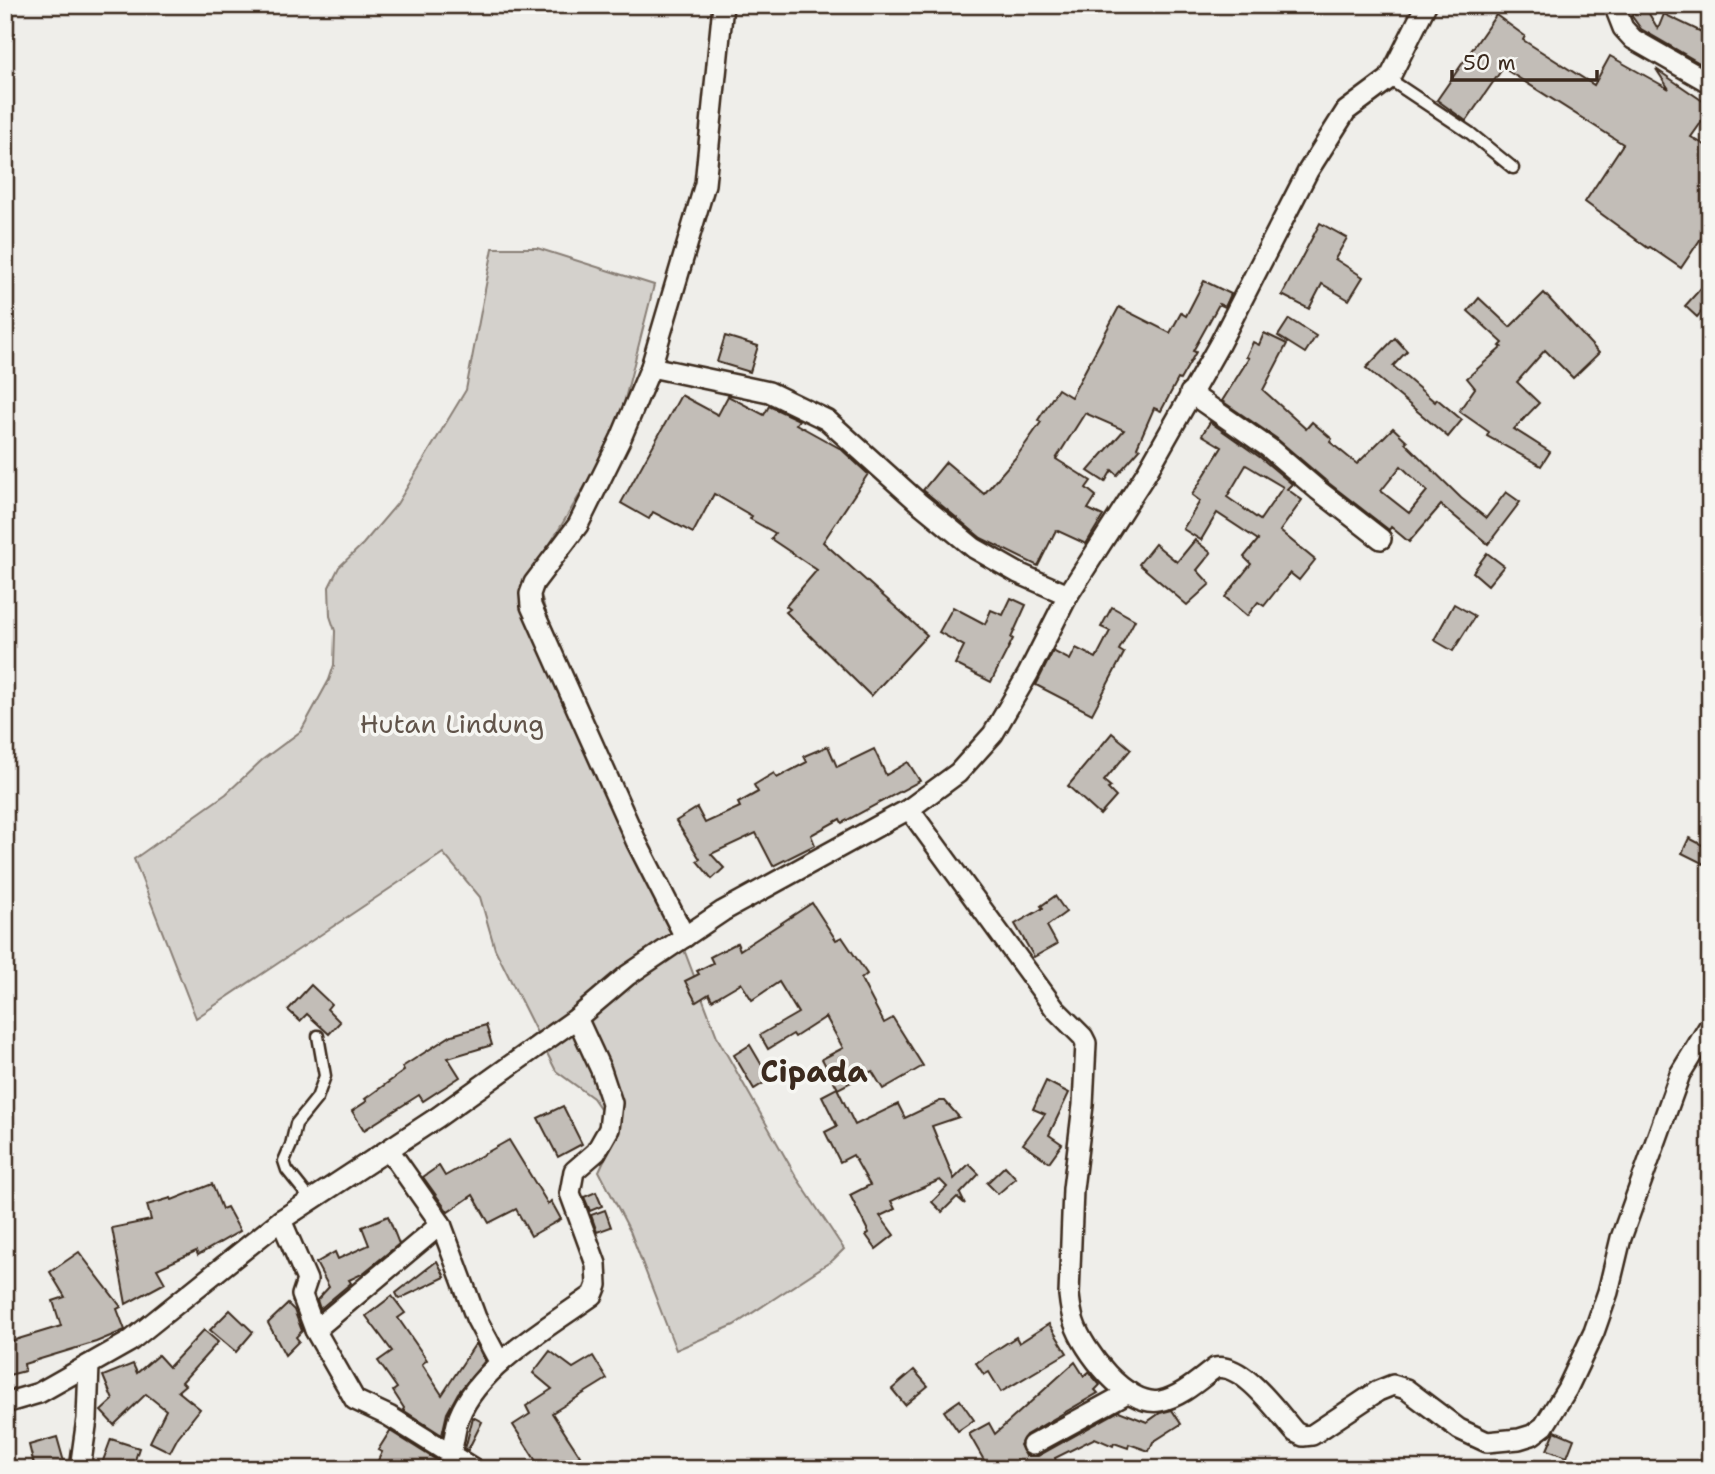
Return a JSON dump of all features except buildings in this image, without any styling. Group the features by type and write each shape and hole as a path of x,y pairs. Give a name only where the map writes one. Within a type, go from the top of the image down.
{"street":[{"path":"685,937 637,844 530,600 534,583 584,514 652,367 705,184 723,5"},
{"path":"5,1403 39,1393 129,1342 281,1220 390,1150 577,1018 628,975 723,911 909,808 958,773 993,734 1028,674 1068,595 1147,472 1219,345 1314,161 1346,111 1389,79 1426,5"},
{"path":"1614,5 1623,28 1633,39 1710,83"},
{"path":"652,367 769,391 827,420 966,543 1018,573 1068,595"},
{"path":"1190,393 1269,448 1381,539"},
{"path":"909,808 1055,1009 1086,1043 1083,1105 1073,1189 1069,1295 1074,1323 1091,1355 1100,1367 1141,1399 1158,1402 1165,1400 1179,1394 1215,1368 1222,1367 1239,1373 1295,1432 1303,1436 1312,1435 1378,1391 1393,1385 1406,1389 1475,1438 1497,1441 1519,1439 1538,1432 1555,1411 1594,1332 1608,1292 1621,1238 1680,1074 1710,1025"},
{"path":"451,1454 459,1416 480,1384 500,1363 593,1294 596,1289 596,1264 570,1193 574,1171 596,1152 609,1129 612,1103 601,1070 577,1018"},
{"path":"390,1150 441,1224 476,1318 500,1363"},
{"path":"281,1220 307,1280 302,1295 315,1330 355,1400 389,1416 474,1469"},
{"path":"315,1330 441,1224"},
{"path":"80,1469 88,1419 89,1365"},
{"path":"1032,1445 1129,1392"}],"lane":[{"path":"1389,79 1471,133 1513,168"},
{"path":"311,1200 287,1170 284,1161 296,1124 317,1098 325,1076 318,1036"}],"green space":[{"name":"Hutan Lindung","path":"493,248 537,248 654,285 623,407 597,466 534,571 546,613 627,800 718,1039 797,1178 844,1249 833,1260 734,1325 676,1350 630,1231 599,1171 617,1133 593,1098 556,1071 495,949 480,897 443,853 196,1018 134,859 226,794 262,760 301,731 329,680 334,665 335,631 330,616 329,587 339,567 397,504 466,390"}],"district":[{"name":"Cipada","path":"814,1071"}]}
